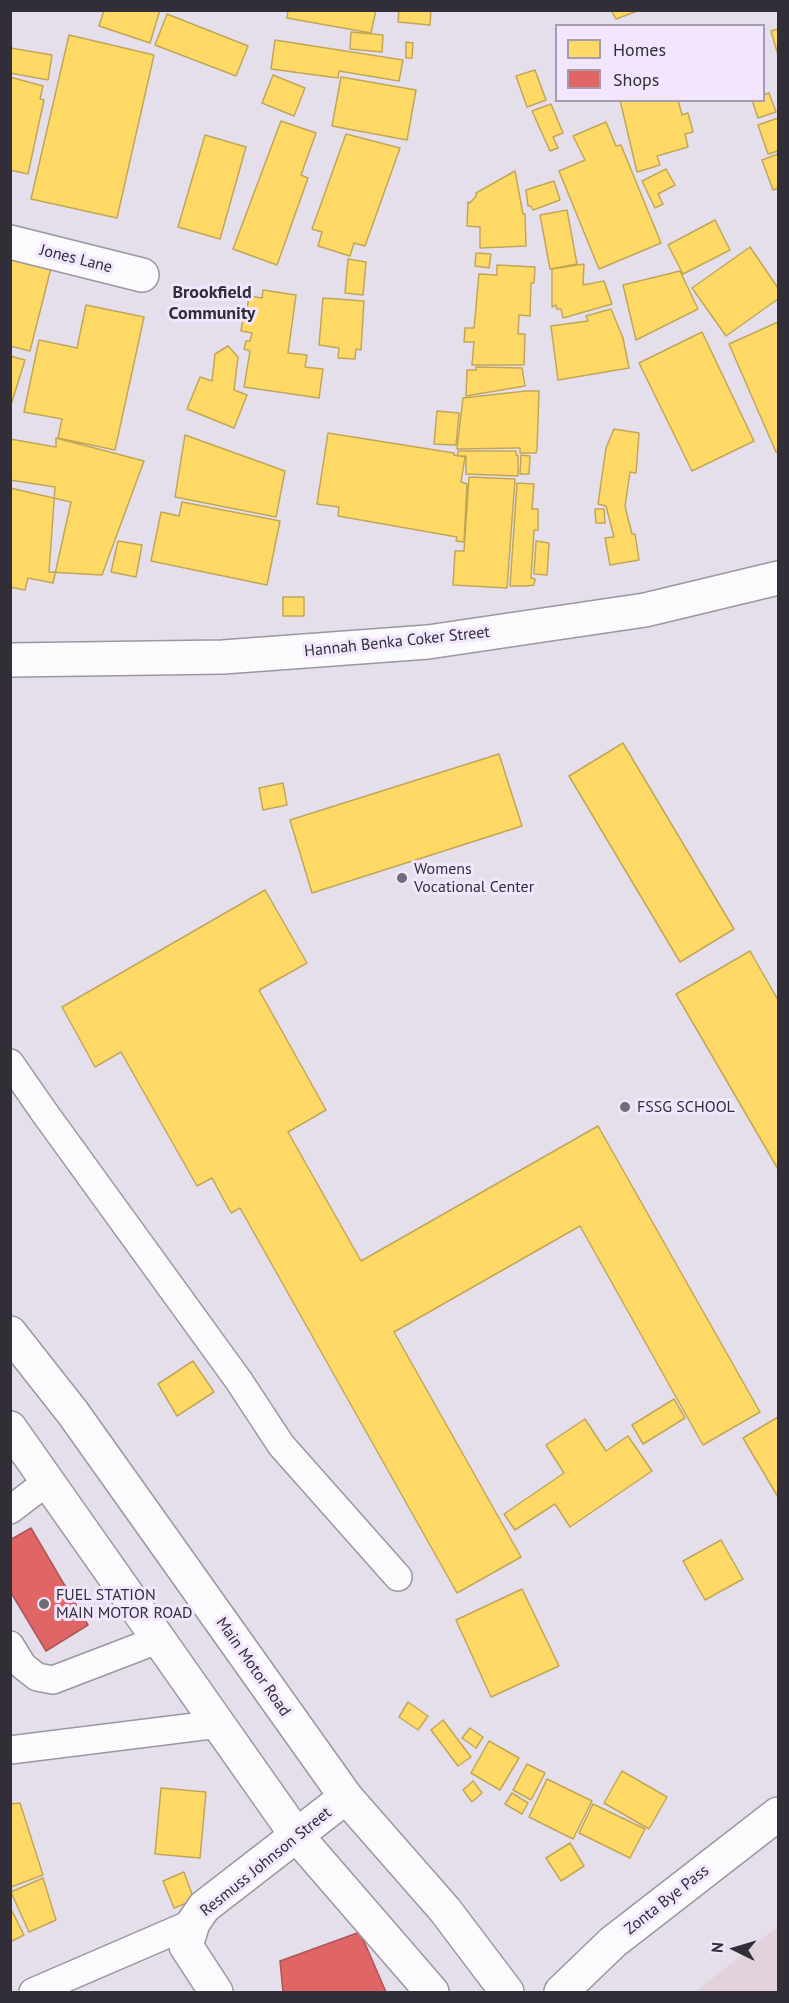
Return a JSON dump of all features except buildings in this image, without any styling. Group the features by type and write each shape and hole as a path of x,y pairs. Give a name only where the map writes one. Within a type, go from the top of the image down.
{"main road":[{"name":"Jones Lane","path":"10,242 142,275"},
{"name":"Hannah Benka Coker Street","path":"10,660 223,657 428,642 645,610 778,578"},
{"name":"Main Motor Road","path":"10,1333 73,1413 346,1797 445,1910 507,1992"},
{"path":"10,1428 297,1836 432,1992"},
{"name":"Resmuss Johnson Street","path":"216,1992 186,1946 193,1923 204,1907 346,1797"},
{"name":"Zonta Bye Pass","path":"561,1992 613,1942 778,1814"}],"lane":[{"path":"10,1063 239,1382 281,1445 398,1576"},
{"path":"10,1510 48,1481"},
{"path":"10,1645 22,1666 37,1677 53,1680 160,1640"},
{"path":"10,1750 219,1724"},
{"path":"33,1992 193,1923"}],"shaded area":[{"path":"778,1926 778,1992 695,1992"}],"place":[{"name":"Womens Vocational Center","path":"402,878"},
{"name":"FSSG SCHOOL","path":"625,1107"},
{"name":"FUEL STATION MAIN MOTOR ROAD","path":"44,1604"}],"district":[{"name":"Brookfield Community","path":"212,303"}]}
